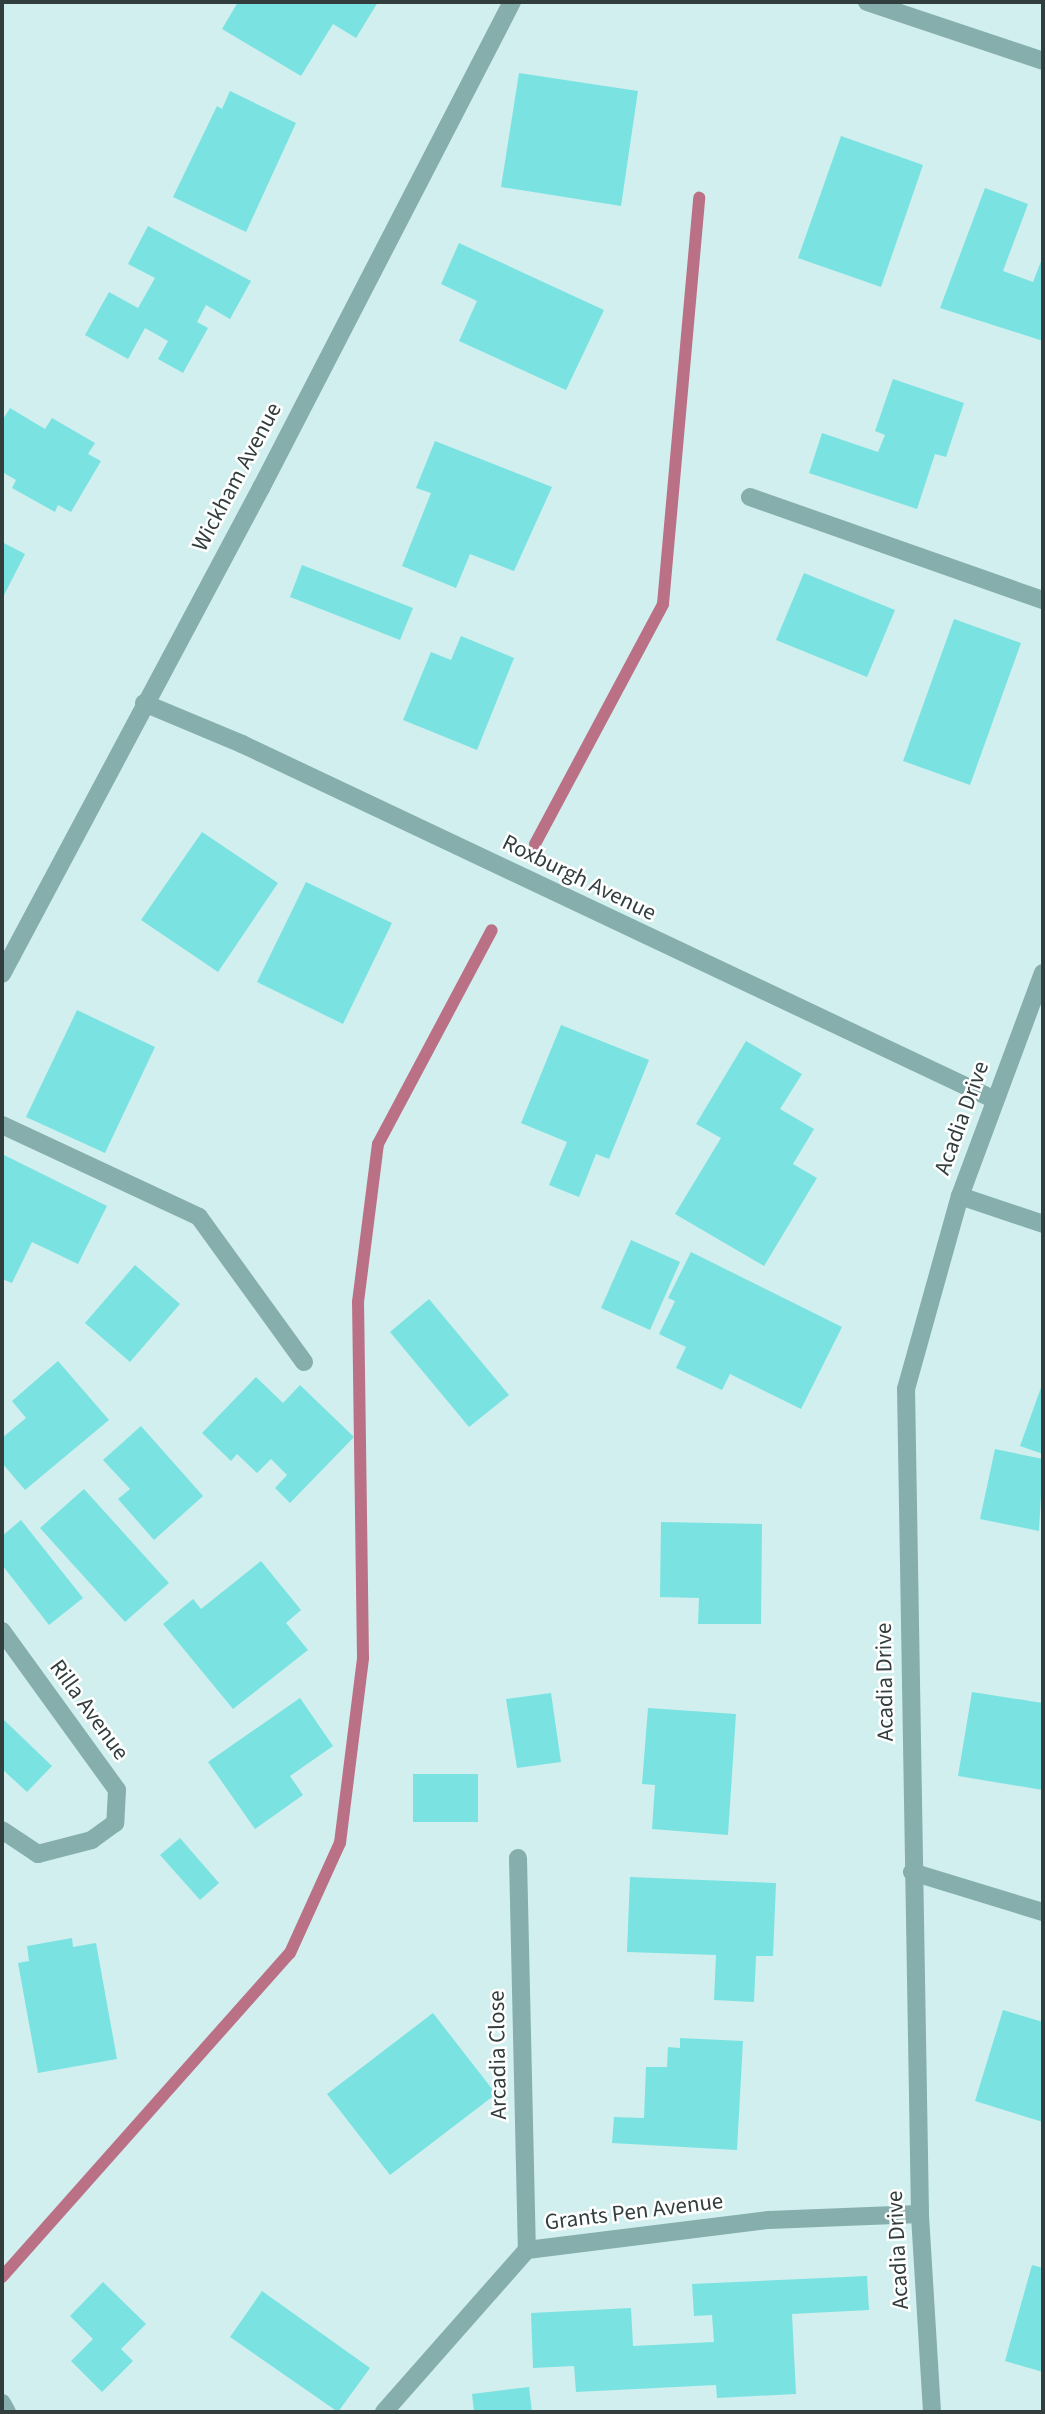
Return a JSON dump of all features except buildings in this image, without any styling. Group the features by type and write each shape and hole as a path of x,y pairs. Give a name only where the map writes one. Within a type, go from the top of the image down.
{"street":[{"name":"Wickham Avenue","path":"2,974 144,703 261,488 512,2"},
{"path":"867,2 1043,61"},
{"path":"750,497 1043,600"},
{"name":"Roxburgh Avenue","path":"144,703 242,744 993,1099"},
{"name":"Acadia Drive","path":"932,2412 920,2214 912,1872 906,1389 960,1196 993,1099 1043,973"},
{"path":"2,1125 199,1217 304,1362"},
{"path":"960,1196 1043,1224"},
{"name":"Rilla Avenue","path":"2,1630 117,1790 115,1823 92,1840 38,1854 2,1830"},
{"name":"Arcadia Close","path":"518,1858 527,2250"},
{"path":"912,1872 1043,1912"},
{"name":"Grants Pen Avenue","path":"384,2412 527,2250 769,2220 920,2214"},
{"path":"2,2403 7,2412"}],"waterway":[{"path":"535,844 663,604 699,198"},
{"path":"2,2277 290,1953 340,1843 363,1658 358,1302 378,1144 492,930"}]}
